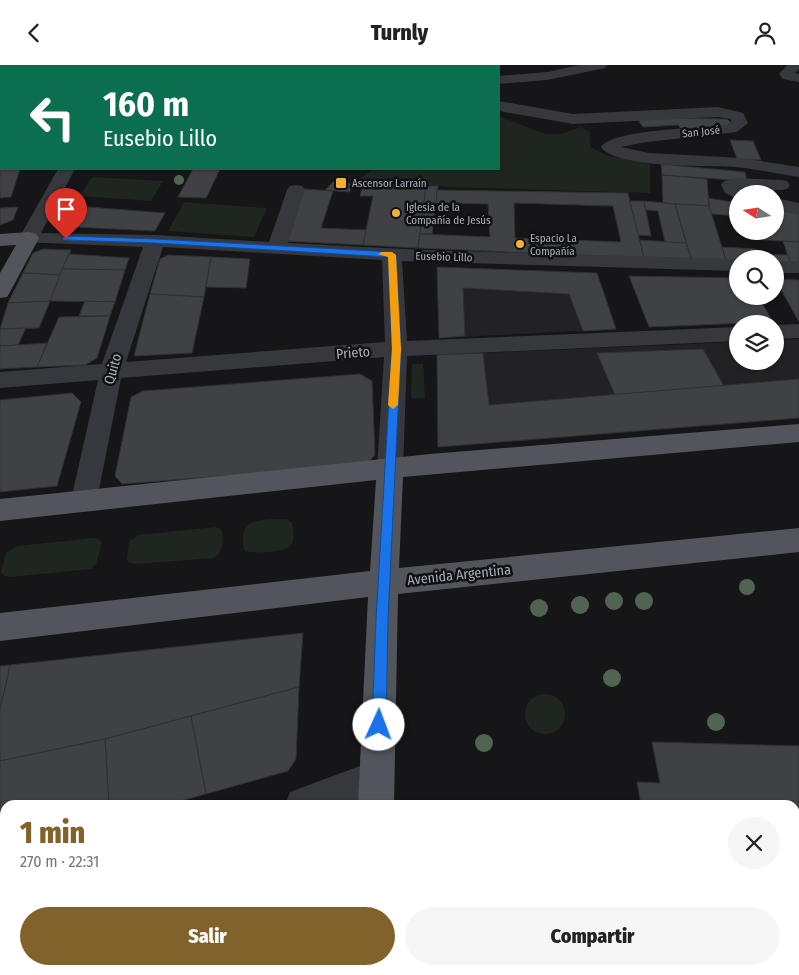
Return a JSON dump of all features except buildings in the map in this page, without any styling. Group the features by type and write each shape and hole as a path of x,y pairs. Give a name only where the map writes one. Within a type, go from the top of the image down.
{"main road":[{"name":"Eusebio Lillo","path":"0,240 29,238"},
{"path":"0,292 29,238"},
{"path":"6,511 84,500 390,470 430,464 799,433"},
{"path":"376,791 390,470"},
{"name":"Avenida Argentina","path":"0,627 385,582 799,540"}],"street":[{"path":"500,79 547,76 600,65"},
{"path":"795,65 786,74 788,77 799,78"},
{"name":"San José","path":"500,106 554,117 580,119 701,112 729,113 737,116 740,120 738,126 731,129 632,139 614,143 608,147 615,152 627,154 671,159 736,162 799,172"},
{"path":"29,238 65,170"},
{"path":"730,185 734,183 766,185"},
{"path":"784,186 799,187"},
{"path":"276,249 296,190"},
{"path":"784,205 799,209"},
{"name":"Eusebio Lillo","path":"29,238 155,241 392,255 729,265"},
{"name":"Quito","path":"84,500 111,372 155,241"},
{"path":"390,470 396,349 392,255"},
{"path":"784,267 799,267"},
{"path":"784,332 799,331"},
{"name":"Prieto","path":"0,380 396,349 729,334"},
{"path":"329,800 376,791"}],"shaded area":[{"path":"500,116 545,134 561,134 581,127 590,132 590,147 608,156 650,164 650,193 449,187 359,179 372,170 500,170"},
{"path":"93,177 163,181 151,201 79,196"},
{"path":"184,202 267,208 254,237 168,231"},
{"path":"437,267 597,273 616,329 439,338"},
{"path":"799,339 799,418 438,447 437,355 729,342 729,370 784,370 784,340"},
{"path":"412,364 423,364 425,398 411,398"},
{"path":"287,519 292,523 294,533 293,541 289,546 270,552 245,551 243,536 249,525 260,520"},
{"path":"216,527 221,529 223,541 221,549 214,558 135,564 129,563 127,559 129,542 138,535"},
{"path":"99,539 102,543 96,564 91,569 10,577 4,576 1,572 6,553 17,546"},
{"path":"541,694 549,694 556,697 562,703 565,714 562,725 556,731 549,734 541,734 534,731 528,725 525,718 525,710 528,703 534,697"}],"slow traffic":[{"path":"382,254 392,255 396,349 393,405"}],"place":[{"name":"Ascensor Larraín","path":"341,183"},
{"name":"Iglesia de la Compañía de Jesús","path":"396,213"},
{"name":"Espacio La Compañía","path":"520,244"}],"route":[{"path":"66,239 155,241 392,255 396,349 382,619 379,725"}]}
